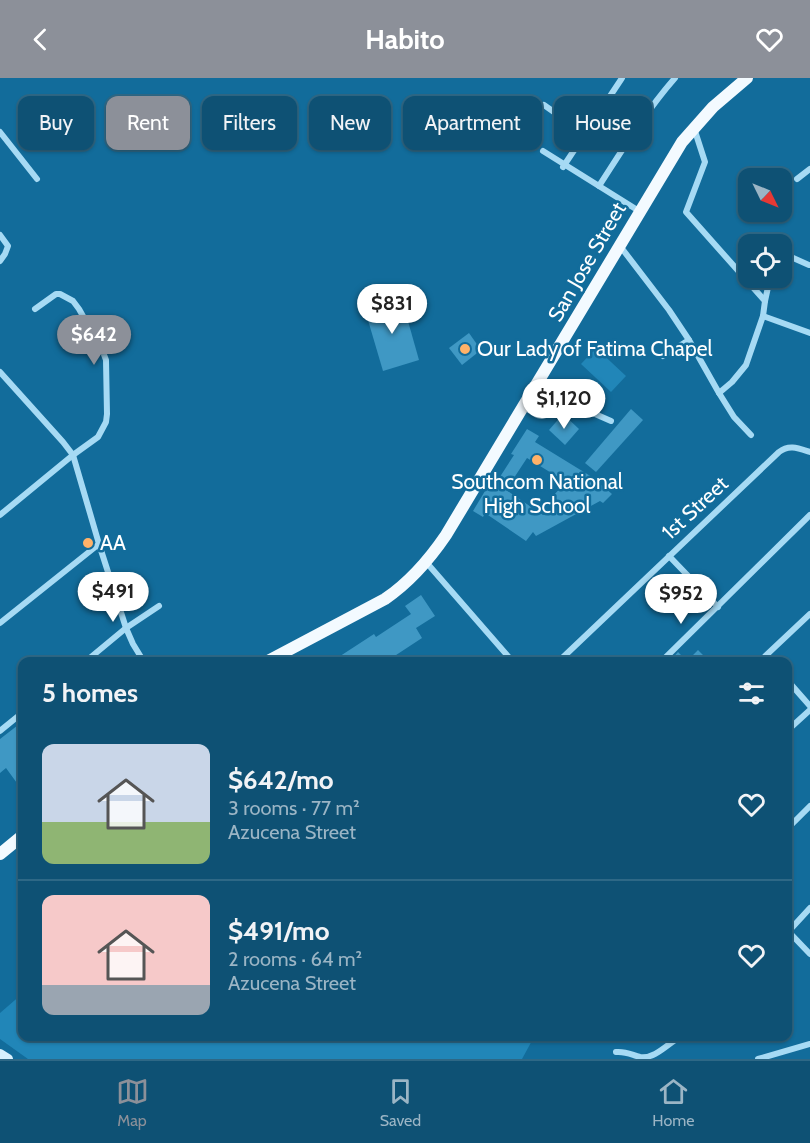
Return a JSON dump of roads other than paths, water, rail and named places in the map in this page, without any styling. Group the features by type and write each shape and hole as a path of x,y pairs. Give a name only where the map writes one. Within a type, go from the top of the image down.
{"main road":[{"name":"San Jose Street","path":"275,657 385,599 400,589 426,562 446,535 682,142 713,107 747,78"},
{"path":"0,854 18,839"},
{"path":"0,1054 8,1059"}],"street":[{"path":"599,186 632,135 675,78"},
{"path":"610,96 621,79"},
{"path":"544,105 554,112"},
{"path":"693,128 705,162 686,212 765,301"},
{"path":"0,132 37,179"},
{"path":"563,166 574,150"},
{"path":"543,151 563,166 639,211"},
{"path":"797,179 810,169"},
{"path":"0,235 8,246 0,261"},
{"path":"620,246 669,310 689,339 734,417 751,435"},
{"path":"792,257 808,264"},
{"path":"719,393 746,365 763,316 768,288"},
{"path":"0,515 98,437 106,422 106,360 79,309 73,301 56,294 35,309"},
{"path":"763,316 810,333"},
{"path":"663,356 689,339"},
{"path":"0,372 73,455 126,628 141,657"},
{"path":"524,407 542,416 549,414 558,406 570,403 611,421"},
{"name":"1st Street","path":"563,657 785,448 810,452"},
{"path":"666,657 810,515"},
{"path":"0,623 99,544"},
{"path":"669,556 718,607"},
{"path":"426,562 509,657"},
{"path":"91,657 126,628 159,606"},
{"path":"767,657 810,614"},
{"path":"792,686 810,708 792,726"},
{"path":"0,731 18,716"},
{"path":"792,824 810,806"},
{"path":"792,928 810,908"},
{"path":"792,936 810,954"},
{"path":"616,1052 649,1058 674,1041"},
{"path":"758,1059 810,1044"}],"place":[{"name":"Our Lady of Fatima Chapel","path":"465,349"},
{"name":"Southcom National High School","path":"537,460"},
{"name":"AA","path":"88,543"}]}
